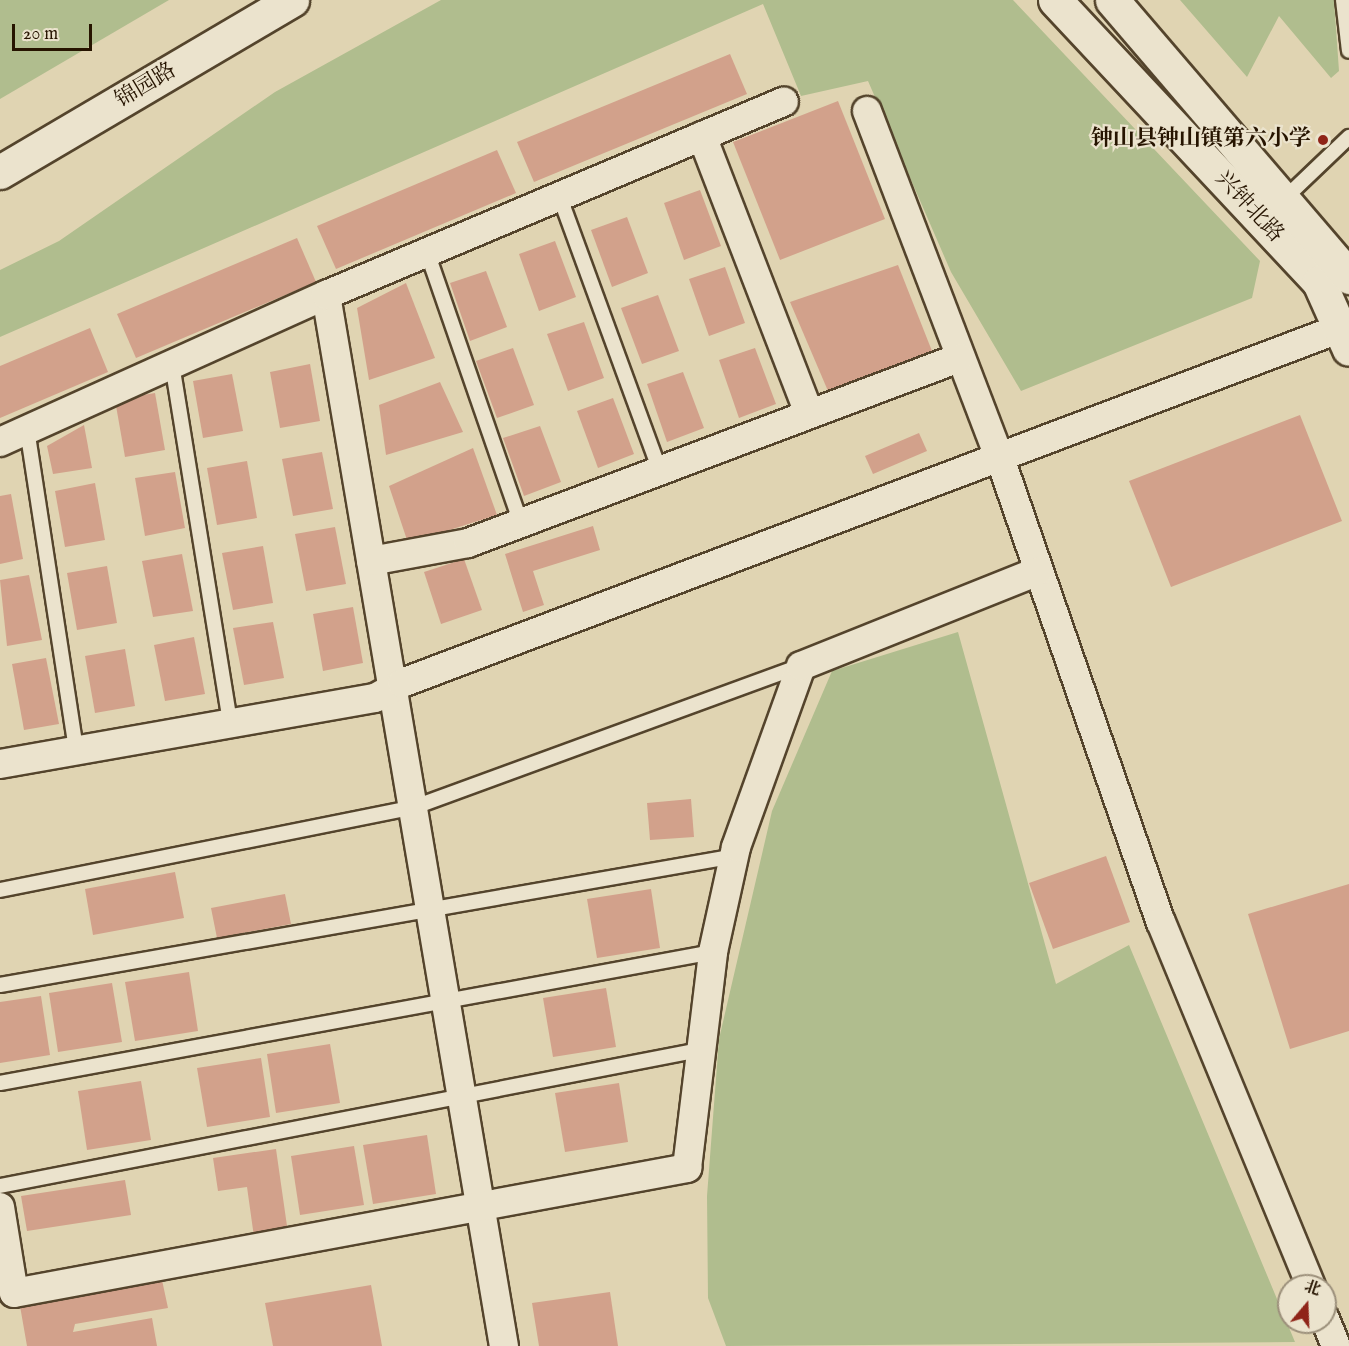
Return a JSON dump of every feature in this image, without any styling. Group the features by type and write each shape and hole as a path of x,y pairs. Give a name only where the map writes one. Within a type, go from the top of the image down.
{"main road":[{"name":"锦园路","path":"0,172 292,0"},
{"name":"兴钟北路","path":"1055,0 1319,282 1346,334"},
{"name":"兴钟北路","path":"1112,0 1281,202 1349,277"}],"street":[{"path":"0,441 326,295 784,102"},
{"path":"867,111 959,358 1001,461 1161,922 1306,1274"},
{"path":"702,136 809,414"},
{"path":"326,295 504,1346"},
{"path":"0,764 375,698 392,689 1346,334"},
{"path":"371,561 468,543 959,358"},
{"path":"0,1207 14,1293 687,1168 699,1050 713,952 735,856 801,666 1039,571"}],"lane":[{"path":"1343,0 1349,51"},
{"path":"1281,202 1349,137"},
{"path":"559,195 660,471"},
{"path":"427,252 521,523"},
{"path":"172,364 230,724"},
{"path":"27,429 76,751"},
{"path":"0,890 412,808 801,666"},
{"path":"0,985 735,856"},
{"path":"0,1083 713,952"},
{"path":"0,1186 699,1050"}],"green space":[{"path":"0,0 169,0 0,99"},
{"path":"441,0 1013,0 1260,261 1252,298 1021,391 951,272 868,81 801,96 763,4 0,337 0,270 59,241 275,92"},
{"path":"1180,0 1334,0 1339,71 1331,78 1279,16 1247,77"},
{"path":"958,632 1056,984 1129,945 1277,1299 1277,1334 1292,1334 1295,1342 726,1346 708,1298 707,1196 719,1039 772,811 832,671"}],"building":[{"path":"730,54 747,94 534,182 517,142"},
{"path":"838,101 885,219 780,260 733,142"},
{"path":"497,150 516,193 336,269 317,226"},
{"path":"700,190 721,246 684,260 664,203"},
{"path":"627,217 648,273 612,287 591,230"},
{"path":"297,238 316,282 136,358 117,314"},
{"path":"555,241 576,297 539,311 519,254"},
{"path":"898,265 932,351 828,391 790,302"},
{"path":"725,267 745,323 709,336 689,279"},
{"path":"486,271 507,327 470,341 450,283"},
{"path":"406,283 435,358 369,380 357,308"},
{"path":"658,295 679,351 642,364 621,308"},
{"path":"584,322 604,378 568,391 547,334"},
{"path":"90,328 108,372 0,418 0,366"},
{"path":"513,348 534,405 497,418 476,361"},
{"path":"755,348 776,404 739,418 719,360"},
{"path":"310,364 320,421 280,428 270,372"},
{"path":"683,372 704,428 667,442 647,384"},
{"path":"232,374 243,431 203,438 193,381"},
{"path":"440,382 463,432 386,455 379,405"},
{"path":"155,393 165,450 125,457 115,400"},
{"path":"613,398 634,454 598,468 577,411"},
{"path":"1300,415 1342,521 1171,587 1129,481"},
{"path":"84,425 92,468 53,474 47,446"},
{"path":"540,426 561,482 524,496 503,438"},
{"path":"919,433 927,451 873,474 865,456"},
{"path":"473,448 497,515 408,543 389,486"},
{"path":"322,452 333,509 293,516 282,459"},
{"path":"247,461 257,518 217,525 207,468"},
{"path":"175,472 185,528 145,536 135,478"},
{"path":"95,483 105,540 65,547 55,491"},
{"path":"11,494 23,559 0,564 0,496"},
{"path":"593,526 600,550 533,571 544,605 523,612 505,554"},
{"path":"335,527 346,584 306,591 295,534"},
{"path":"263,546 273,603 233,610 222,553"},
{"path":"182,554 193,611 153,617 142,561"},
{"path":"464,559 482,610 441,624 424,572"},
{"path":"107,566 117,623 77,630 67,573"},
{"path":"29,575 42,640 7,646 0,580"},
{"path":"353,607 363,663 323,671 313,614"},
{"path":"273,622 284,678 244,685 233,628"},
{"path":"194,637 205,694 165,701 154,645"},
{"path":"125,649 135,706 95,713 85,656"},
{"path":"46,658 59,724 24,730 12,664"},
{"path":"691,799 694,837 650,840 647,803"},
{"path":"1106,856 1130,922 1053,949 1029,883"},
{"path":"175,872 184,918 93,935 85,889"},
{"path":"1349,884 1349,1031 1290,1049 1248,914"},
{"path":"651,889 660,948 597,958 587,899"},
{"path":"285,894 291,924 217,938 211,908"},
{"path":"189,972 198,1031 135,1041 125,982"},
{"path":"112,983 122,1042 58,1052 49,993"},
{"path":"606,988 616,1047 553,1057 543,998"},
{"path":"41,996 50,1055 0,1063 0,1002"},
{"path":"330,1044 340,1103 276,1113 267,1054"},
{"path":"261,1058 270,1117 207,1127 197,1068"},
{"path":"141,1081 151,1140 87,1150 78,1091"},
{"path":"619,1083 628,1142 565,1152 555,1093"},
{"path":"427,1135 436,1194 373,1204 363,1145"},
{"path":"354,1146 364,1205 300,1215 291,1156"},
{"path":"276,1149 288,1233 254,1237 247,1187 218,1191 213,1158"},
{"path":"125,1180 131,1215 27,1231 21,1196"},
{"path":"162,1280 168,1308 75,1324 73,1332 152,1318 157,1346 27,1346 20,1306"},
{"path":"371,1285 382,1346 273,1346 265,1303"},
{"path":"610,1292 618,1346 539,1346 532,1303"}],"place":[{"name":"钟山县钟山镇第六小学","path":"1323,140"}]}
